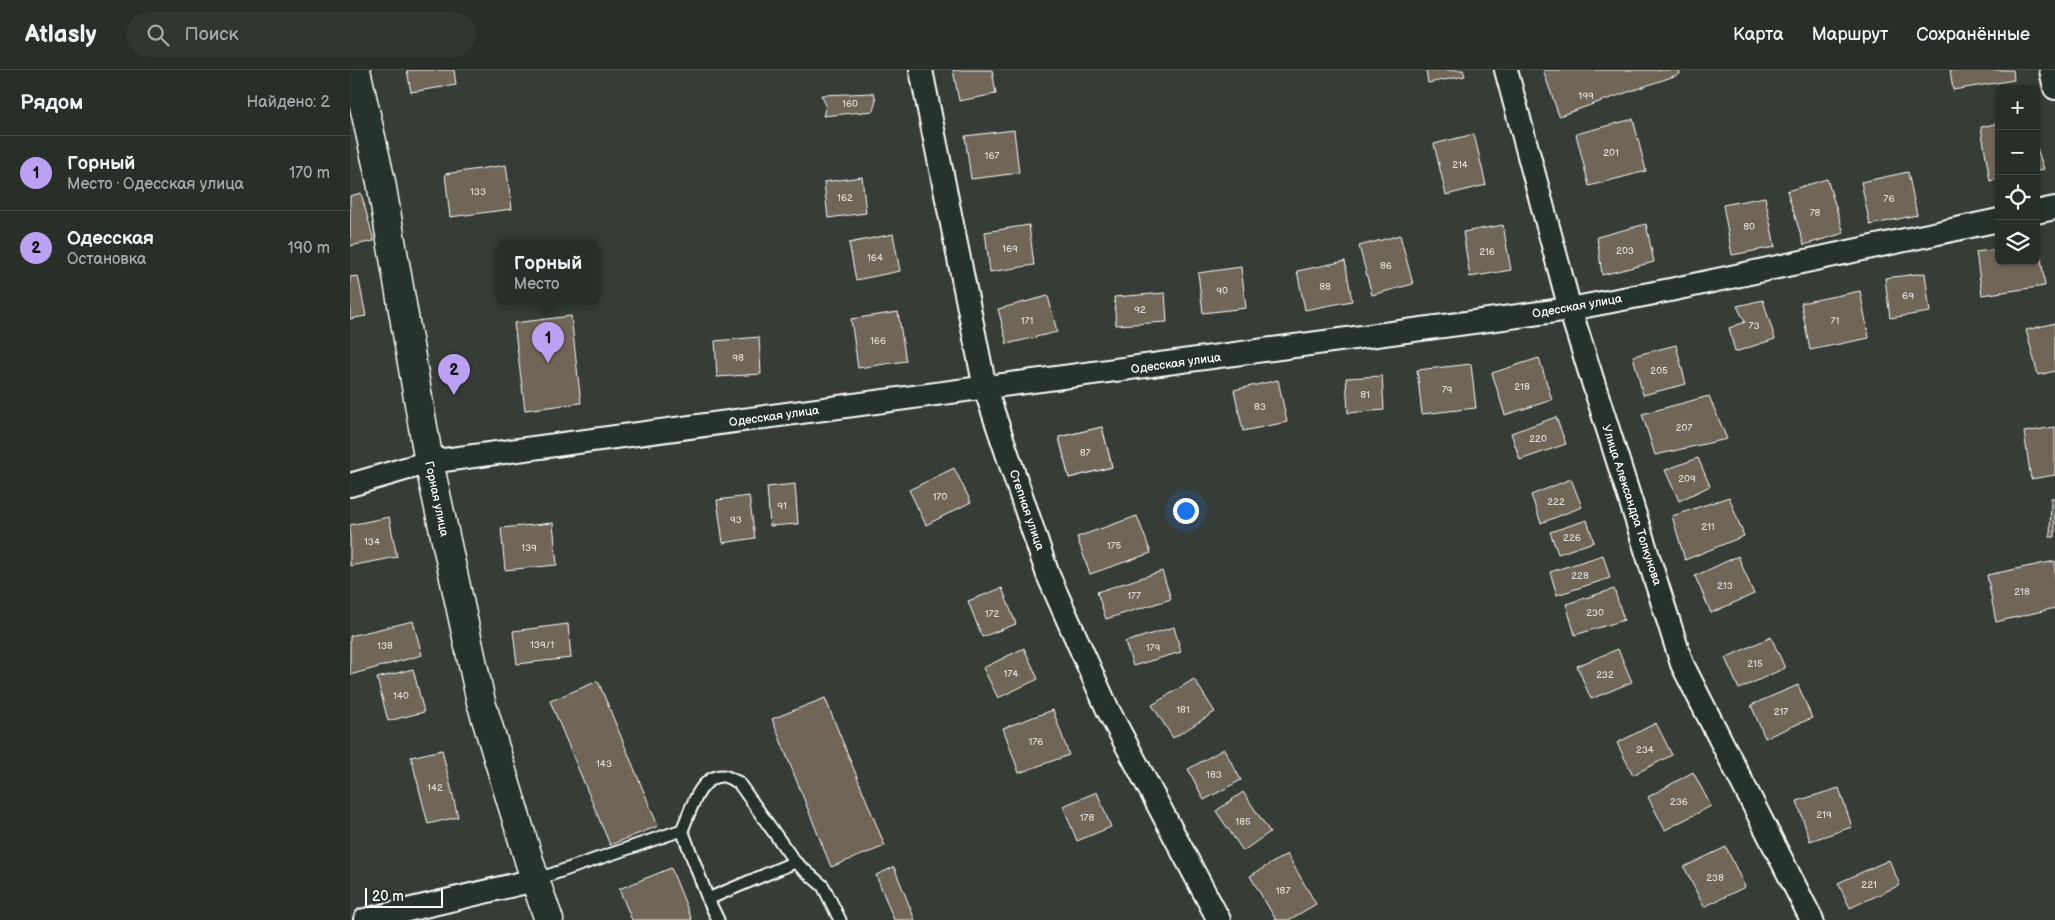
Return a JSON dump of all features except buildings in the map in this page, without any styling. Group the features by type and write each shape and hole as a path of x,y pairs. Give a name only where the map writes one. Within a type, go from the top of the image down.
{"street":[{"name":"Горная улица","path":"356,70 381,182 429,462 480,702 549,920"},
{"name":"Степная улица","path":"921,70 986,388 1056,593 1108,710 1219,920"},
{"name":"Улица Александра Толкунова","path":"1506,70 1570,309 1682,664 1812,920"},
{"path":"2051,70 2055,88"},
{"path":"2040,211 2055,208"},
{"name":"Одесская улица","path":"350,485 429,462 1570,309 1670,290 1995,221"},
{"path":"365,920 535,880"}],"lane":[{"path":"718,920 682,830 700,790 709,780 723,776 738,782 795,862 823,886 840,920"},
{"path":"535,880 682,830"},
{"path":"708,899 795,862"}],"place":[{"name":"Горный","path":"548,363"},
{"name":"Одесская","path":"454,395"}]}
